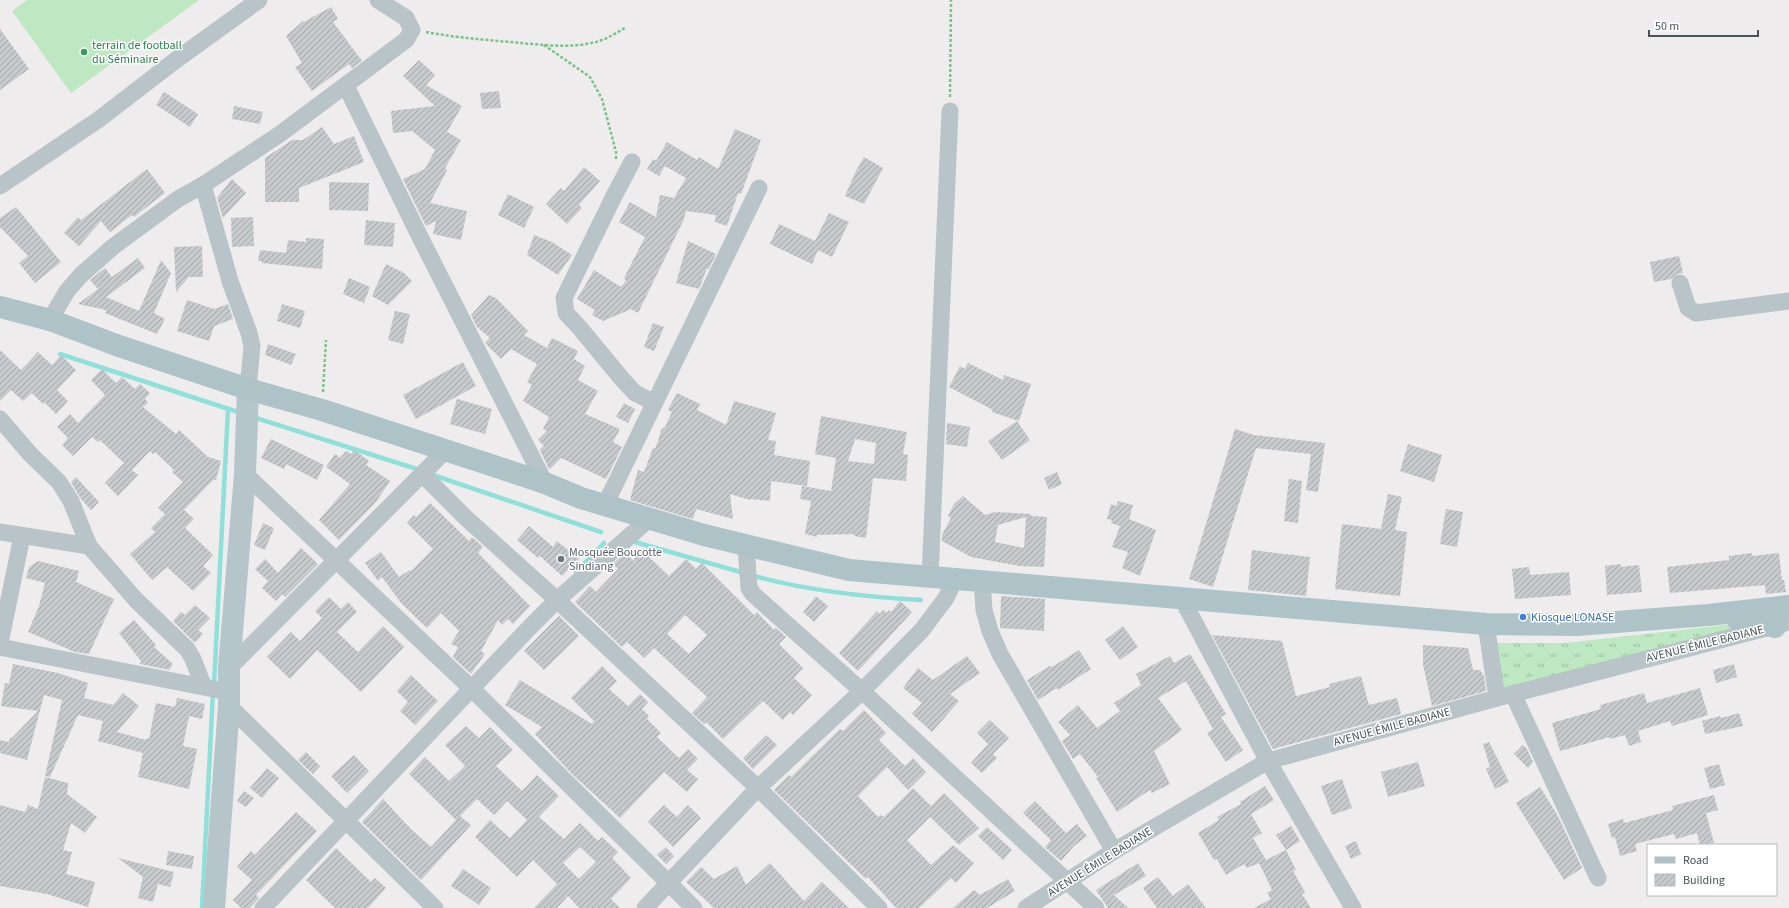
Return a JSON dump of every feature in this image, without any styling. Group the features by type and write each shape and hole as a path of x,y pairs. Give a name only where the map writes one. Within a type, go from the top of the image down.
{"main road":[{"path":"0,307 50,320 119,346 248,389 322,410 446,450 545,483 581,498 746,547 849,570 982,580 1486,624 1577,625 1708,615 1789,606"},
{"path":"1708,615 1782,625"}],"street":[{"path":"0,186 98,120 176,60 259,0"},
{"path":"50,320 67,291 81,275 114,246 178,199 203,185 280,134 406,40 412,30 406,18 378,0"},
{"path":"346,86 418,234 545,483"},
{"path":"930,577 950,111"},
{"path":"632,162 564,298 566,313 622,379 635,393 653,402"},
{"path":"203,185 230,281 249,333 252,346 248,389 245,474 229,668 229,699 214,907"},
{"path":"605,505 653,402 759,188"},
{"path":"1680,283 1688,308 1696,313 1789,301"},
{"path":"0,419 30,454 59,482 72,502 89,546 136,600 187,649 193,659 203,686"},
{"path":"229,668 446,450"},
{"path":"245,474 336,562 472,689 694,908"},
{"path":"422,474 441,495 557,600 758,788 879,908"},
{"path":"263,908 557,600 649,519"},
{"path":"0,532 89,546"},
{"path":"0,643 22,536"},
{"path":"746,547 749,588 752,594 862,691 1096,908"},
{"path":"645,908 758,788 862,691 927,624 946,598 955,579"},
{"path":"982,580 984,610 990,631 1000,654 1114,851"},
{"path":"1181,597 1268,762 1353,908"},
{"path":"1486,624 1505,696 1598,878"},
{"name":"AVENUE ÉMILE BADIANE","path":"1026,908 1114,851 1268,762 1505,696 1782,625"},
{"path":"0,647 203,686 229,699 346,822 435,908"}],"path":[{"path":"950,111 951,0"},
{"path":"412,30 460,38 544,45 591,44 606,39 625,28"},
{"path":"544,45 590,77 602,99 616,152 615,166"},
{"path":"322,410 326,340"}],"green space":[{"name":"terrain de football du Séminaire","path":"27,0 199,0 71,93 12,11"},
{"path":"1753,622 1505,693 1494,643 1565,643"}],"building":[{"path":"331,7 338,19 333,22 362,61 352,68 349,64 312,91 295,67 302,63 286,36 303,21 304,22"},
{"path":"0,29 29,69 0,90"},
{"path":"419,60 435,75 426,85 462,106 447,132 461,140 445,168 447,170 430,203 467,211 461,240 433,234 436,221 426,226 403,179 425,169 435,150 412,131 393,133 391,111 435,106 403,76"},
{"path":"499,91 501,108 482,109 480,93"},
{"path":"164,92 198,114 190,127 156,105"},
{"path":"234,106 263,112 260,124 232,119"},
{"path":"322,127 334,144 354,136 364,162 299,188 299,202 265,202 265,158 292,140 303,140"},
{"path":"735,129 761,140 741,194 738,193 727,226 715,222 716,215 686,211 684,219 638,313 631,309 603,321 592,315 595,310 577,299 594,270 621,287 626,281 624,278 645,237 619,222 630,202 656,217 660,195 674,198 686,178 656,161 667,142 697,160 699,157 718,169"},
{"path":"864,157 883,168 864,204 845,196"},
{"path":"653,159 665,166 659,176 647,169"},
{"path":"584,167 600,181 579,205 582,208 567,224 546,204 561,188 564,191"},
{"path":"147,169 165,193 134,217 132,215 110,232 101,221 79,246 64,233 78,217 81,220"},
{"path":"232,179 246,193 223,218 217,198"},
{"path":"329,182 369,183 368,211 329,210"},
{"path":"508,194 534,207 524,228 498,215"},
{"path":"16,207 61,262 35,283 19,263 28,256 0,227 0,218"},
{"path":"829,213 849,222 832,257 818,250 812,264 770,244 779,224 815,241"},
{"path":"253,217 254,246 232,247 231,218"},
{"path":"366,220 395,223 393,247 364,245"},
{"path":"534,235 552,242 572,255 558,275 527,255"},
{"path":"306,238 324,239 322,269 262,263 262,261 258,261 260,250 286,253 288,240 306,242"},
{"path":"688,241 716,254 709,269 707,268 699,289 676,283"},
{"path":"202,246 203,277 189,277 176,292 174,247"},
{"path":"1679,256 1683,273 1677,274 1671,279 1654,282 1650,262"},
{"path":"138,258 145,268 106,297 139,311 161,260 171,273 154,313 165,319 157,334 105,313 106,310 78,304 98,289 90,280 105,268 112,277"},
{"path":"386,264 404,273 412,281 388,305 372,296"},
{"path":"349,278 370,287 364,303 343,294"},
{"path":"489,295 496,298 528,331 524,335 547,348 552,338 578,351 574,359 585,366 578,380 598,391 585,414 620,429 613,442 622,447 606,479 561,458 550,469 548,467 540,450 544,446 538,440 547,431 543,429 549,417 523,401 532,385 527,382 537,364 511,349 501,359 485,343 490,338 477,327 471,315"},
{"path":"187,300 214,309 228,304 233,319 214,326 209,341 177,331"},
{"path":"282,304 305,311 300,328 277,321"},
{"path":"395,311 410,314 403,344 388,340"},
{"path":"653,323 664,327 654,351 644,347"},
{"path":"268,344 296,354 291,365 265,355"},
{"path":"0,350 21,370 38,352 52,365 61,355 76,370 57,390 68,401 56,414 32,393 23,401 11,390 0,401"},
{"path":"463,362 476,386 416,419 403,395"},
{"path":"968,363 1003,380 1004,375 1031,384 1019,421 992,412 993,410 949,387 960,366 965,369"},
{"path":"102,369 116,383 122,377 135,389 140,384 150,393 145,399 148,403 143,407 176,434 179,430 208,457 221,461 216,480 213,480 184,510 194,519 185,528 213,555 203,566 211,573 193,591 167,567 152,580 130,554 155,532 151,528 165,514 158,508 183,482 172,472 174,470 155,452 153,454 150,451 132,470 138,475 118,496 105,483 124,463 100,440 98,442 92,437 73,456 62,445 68,438 57,427 70,414 78,423 105,395 91,380"},
{"path":"677,393 700,404 697,410 726,425 734,401 776,413 768,440 776,441 774,455 810,461 807,486 771,481 770,501 750,500 730,494 733,519 696,509 693,519 630,500 638,470 644,472 653,448 655,449 661,430 665,427 672,412 668,410"},
{"path":"457,399 492,409 485,434 450,424"},
{"path":"624,403 635,409 628,423 616,417"},
{"path":"821,416 907,432 903,454 908,455 906,481 873,478 866,538 854,536 854,534 817,535 817,537 805,534 811,501 800,499 802,486 831,491 836,458 815,454","holes":["855,439 876,443 874,464 848,461"]},
{"path":"1017,421 1030,440 1002,460 988,441"},
{"path":"947,423 970,427 967,447 946,444"},
{"path":"1235,429 1254,435 1325,443 1318,492 1306,490 1311,454 1256,448 1213,587 1189,579"},
{"path":"271,439 324,465 317,480 286,464 284,469 261,458"},
{"path":"1408,444 1442,455 1434,482 1400,471"},
{"path":"354,450 369,461 366,465 390,481 376,502 339,540 319,520 350,484 326,467 335,454 340,458 346,451 351,454"},
{"path":"1057,472 1062,484 1049,490 1044,478"},
{"path":"76,477 99,502 91,510 81,499 71,482"},
{"path":"1289,479 1302,481 1298,523 1284,521"},
{"path":"1388,494 1402,497 1395,530 1407,532 1400,596 1335,589 1342,524 1381,529"},
{"path":"963,496 985,515 996,512 1031,514 1031,516 1047,517 1044,567 1019,566 971,557 942,541 942,535 951,518 948,516 954,504","holes":["1026,517 1024,548 995,542 998,525"]},
{"path":"1118,501 1133,505 1129,519 1156,530 1140,576 1122,568 1128,552 1112,547 1120,526 1111,523 1112,520 1107,519 1111,504 1116,506"},
{"path":"430,503 469,541 472,537 483,547 478,553 530,606 513,624 508,619 502,625 498,620 481,651 485,654 471,674 453,657 458,647 451,644 459,631 441,613 427,628 401,603 382,577 378,581 365,563 381,552 399,577 410,570 411,571 433,549 407,523 414,515 416,517"},
{"path":"1446,509 1463,512 1457,547 1440,544"},
{"path":"263,523 274,528 265,550 254,545"},
{"path":"529,526 553,547 557,541 579,559 562,576 540,556 538,558 517,540"},
{"path":"301,548 318,564 285,597 282,594 276,601 262,588 268,581 255,569 265,559 278,573"},
{"path":"637,549 650,553 649,557 669,576 686,559 696,569 702,563 754,615 757,612 774,630 776,628 786,637 779,644 803,668 794,678 812,695 793,715 790,712 783,720 763,701 723,739 706,722 704,724 692,713 707,697 654,648 644,658 627,642 622,647 575,602 590,586 596,592 618,569 613,564 625,553 634,561","holes":["685,615 707,635 689,654 667,634"]},
{"path":"1252,550 1310,557 1306,596 1248,590"},
{"path":"1752,553 1752,556 1779,553 1782,580 1784,580 1786,592 1766,594 1765,585 1670,593 1667,567 1729,560 1729,556"},
{"path":"38,561 79,571 76,582 114,599 89,654 75,652 28,632 39,606 45,583 26,578 29,567"},
{"path":"1621,564 1621,567 1639,565 1642,592 1607,595 1605,566"},
{"path":"1529,567 1530,575 1569,572 1571,595 1515,599 1512,569"},
{"path":"816,596 828,606 814,622 803,612"},
{"path":"1001,596 1045,599 1044,631 1000,628"},
{"path":"329,597 341,609 348,602 357,612 337,632 358,652 383,626 404,647 361,692 317,650 290,679 267,657 291,632 300,641 322,618 315,611"},
{"path":"900,601 912,612 858,671 839,653 877,611 880,614 883,610 887,613 889,610 891,612"},
{"path":"195,605 210,618 198,630 203,634 195,643 173,621 181,612 185,615"},
{"path":"559,616 579,636 544,670 524,651"},
{"path":"134,620 156,645 154,647 173,664 169,670 140,664 141,661 119,633"},
{"path":"1123,626 1138,647 1120,660 1105,640"},
{"path":"1212,635 1282,641 1296,696 1330,687 1329,684 1361,676 1369,705 1397,698 1401,714 1273,749"},
{"path":"1423,645 1468,648 1473,670 1480,670 1484,676 1486,691 1432,706 1423,664"},
{"path":"1079,650 1091,669 1058,690 1057,688 1038,700 1027,680 1050,666 1052,667"},
{"path":"1190,654 1226,714 1221,717 1243,750 1226,762 1207,733 1213,729 1186,681 1158,698 1182,730 1154,751 1170,784 1152,793 1150,790 1117,812 1096,778 1098,777 1080,754 1073,759 1062,741 1070,735 1058,722 1078,705 1097,728 1120,711 1114,703 1141,685 1136,674 1170,656 1174,663"},
{"path":"967,656 980,673 950,694 959,701 932,732 912,714 922,703 903,688 918,668 933,680"},
{"path":"13,664 58,673 88,683 84,698 113,705 123,693 139,706 117,732 146,740 146,738 149,739 156,703 175,707 177,698 205,704 202,719 189,716 183,746 197,749 189,789 138,777 143,753 98,741 103,721 78,715 50,777 45,776 62,700 44,695 27,760 0,753 0,740 9,742 10,738 12,738 38,711 1,706 5,683 9,684"},
{"path":"1734,664 1737,677 1716,683 1713,670"},
{"path":"602,666 617,681 609,689 628,706 640,694 648,702 642,709 649,716 647,719 661,733 657,737 679,758 688,749 698,759 687,770 698,779 687,792 664,772 620,818 571,773 535,734 542,727 505,705 520,680 592,724 594,721 571,698"},
{"path":"411,675 438,701 415,725 400,711 408,702 397,691"},
{"path":"1700,688 1708,715 1672,726 1670,721 1638,731 1641,742 1629,746 1625,735 1610,739 1610,737 1560,751 1552,723 1601,709 1600,705 1644,693 1647,703"},
{"path":"864,710 886,733 879,740 905,766 913,758 926,772 908,790 887,767 858,796 878,817 881,815 884,817 913,788 931,806 944,793 979,828 959,845 930,817 907,840 931,865 953,845 974,863 956,883 951,878 919,908 896,908 868,877 866,879 774,790 789,775 791,777 840,729 843,731"},
{"path":"1739,713 1743,726 1705,734 1702,721"},
{"path":"990,720 1009,738 993,754 997,758 982,773 971,763 988,744 977,733"},
{"path":"466,726 479,738 490,727 513,750 496,766 522,791 537,775 559,796 539,817 564,839 580,823 598,841 602,837 618,852 612,858 631,878 611,899 620,908 579,908 568,896 557,908 534,908 557,884 533,860 517,877 475,837 490,820 510,838 527,820 507,801 494,815 477,799 460,816 471,825 421,880 362,822 383,799 410,828 431,847 458,818 456,820 409,774 425,757 449,781 465,766 445,745","holes":["580,847 596,862 579,879 563,863"]},
{"path":"766,735 777,745 753,769 743,758"},
{"path":"1489,742 1509,782 1495,789 1486,769 1490,767 1483,744"},
{"path":"1523,745 1527,749 1533,762 1528,768 1514,754"},
{"path":"306,752 320,766 313,774 298,760"},
{"path":"354,755 369,771 347,793 331,776"},
{"path":"1418,762 1425,786 1388,797 1381,772"},
{"path":"1719,764 1725,785 1710,789 1704,768"},
{"path":"267,768 279,778 262,798 250,788"},
{"path":"45,777 68,783 67,794 97,817 85,833 71,823 63,850 72,852 66,874 95,882 88,907 47,894 0,886 0,805 25,812 28,805 38,809"},
{"path":"1342,779 1352,808 1332,815 1321,786"},
{"path":"1265,786 1274,800 1251,814 1262,833 1253,838 1266,860 1286,850 1296,870 1293,871 1305,892 1302,894 1311,908 1254,908 1271,899 1267,893 1272,890 1259,863 1247,868 1244,864 1226,875 1217,859 1214,860 1198,833 1219,820 1217,817 1241,804 1240,802"},
{"path":"1540,787 1558,816 1582,868 1564,880 1516,803"},
{"path":"244,791 254,798 246,807 237,801"},
{"path":"1714,795 1718,810 1706,813 1714,843 1700,844 1697,833 1676,839 1674,834 1635,844 1637,851 1620,856 1615,837 1612,838 1608,824 1623,819 1624,823 1673,810 1672,806"},
{"path":"1035,801 1066,833 1077,824 1087,836 1074,846 1061,861 1045,847 1051,840 1023,813"},
{"path":"664,805 677,817 688,805 701,818 673,847 648,822"},
{"path":"296,812 317,831 256,895 259,898 250,908 241,908 233,900 252,880 237,867 251,851 255,855"},
{"path":"1291,826 1300,841 1286,850 1276,835"},
{"path":"987,827 1012,850 1003,860 978,836"},
{"path":"1356,841 1361,854 1351,859 1345,846"},
{"path":"666,847 674,856 666,864 657,855"},
{"path":"336,848 371,882 375,878 386,888 368,908 335,908 306,880"},
{"path":"168,851 194,856 192,869 166,865"},
{"path":"118,858 174,872 170,887 158,884 153,902 138,898 143,877"},
{"path":"770,863 804,901 822,882 849,908 714,908 686,882 701,867 714,879 737,866 746,885"},
{"path":"1138,863 1146,876 1114,895 1128,908 1108,908 1096,890"},
{"path":"463,869 491,888 479,905 451,886"},
{"path":"1158,877 1173,896 1188,884 1206,908 1157,908 1143,888"},
{"path":"1008,879 1015,891 987,908 953,908 974,890 980,895"}],"waterway":[{"path":"60,354 241,413"},
{"path":"214,685 228,409"},
{"path":"253,417 420,470"},
{"path":"430,474 601,532"},
{"path":"635,542 744,573"},
{"path":"576,572 604,543"},
{"path":"751,575 772,581 814,589 878,597 921,600"},
{"path":"202,908 213,692"}],"place":[{"name":"terrain de football du Séminaire","path":"84,52"},
{"name":"Mosquée Boucotte Sindiang","path":"561,559"},
{"name":"Kiosque LONASE","path":"1523,617"}]}
